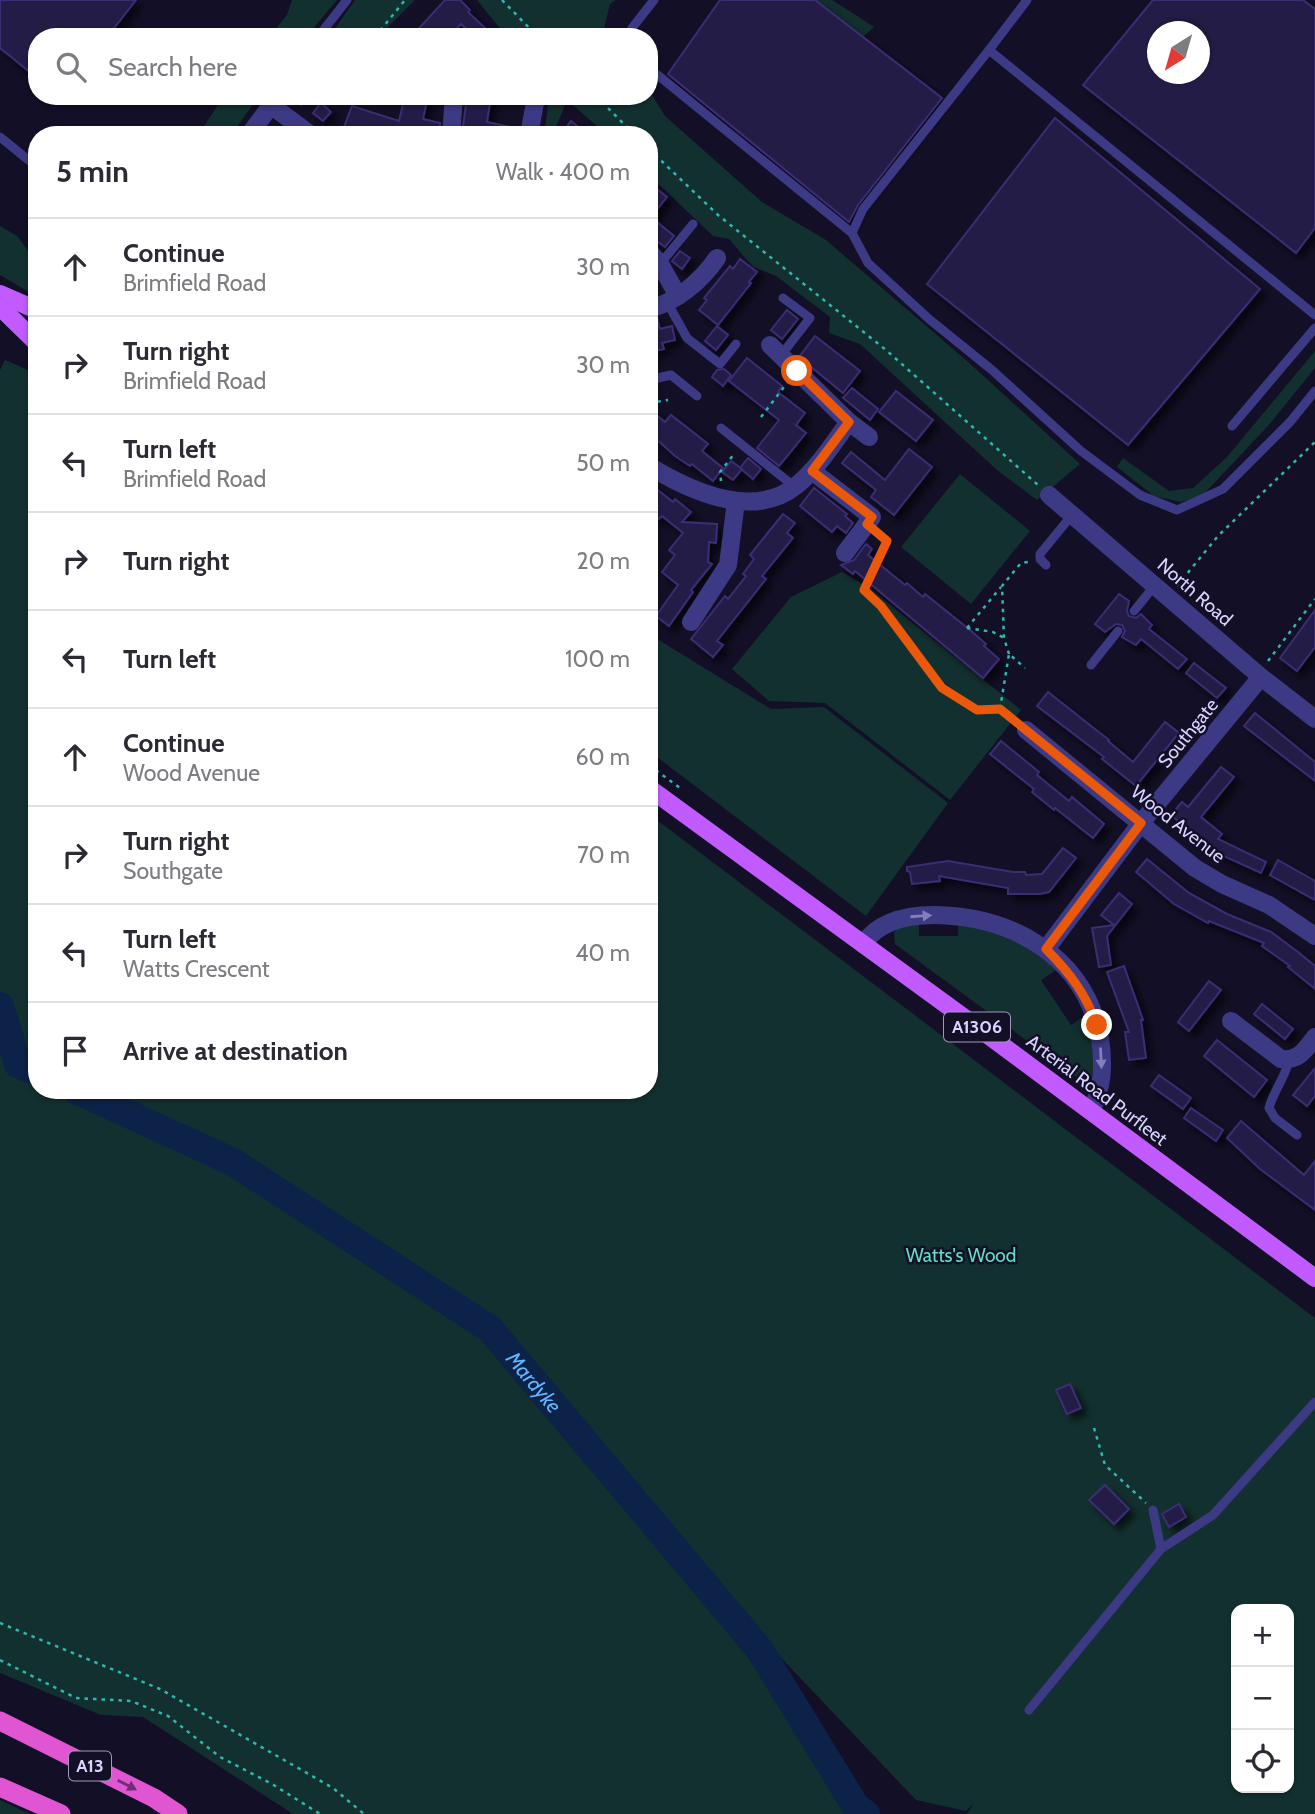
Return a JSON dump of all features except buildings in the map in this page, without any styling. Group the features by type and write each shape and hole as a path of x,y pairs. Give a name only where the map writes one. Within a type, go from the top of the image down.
{"highway":[{"name":"A13","path":"0,1721 154,1798 178,1814"},
{"path":"0,1787 61,1814"}],"main road":[{"path":"0,294 28,306"},
{"path":"0,307 28,334"},
{"name":"Arterial Road Purfleet","path":"658,795 1315,1278"}],"street":[{"path":"256,126 272,105"},
{"path":"279,105 301,126"},
{"path":"452,126 453,105"},
{"path":"531,126 535,105"},
{"path":"658,305 673,299 707,272 717,258"},
{"path":"658,265 673,299"},
{"path":"776,350 849,422 869,437"},
{"path":"658,472 708,495 730,500 768,499 795,487 812,471 849,422"},
{"path":"812,471 872,517 845,553"},
{"name":"North Road","path":"1049,495 1259,676 1315,719"},
{"path":"691,622 728,565 730,500"},
{"name":"Southgate","path":"1046,949 1141,823 1259,676"},
{"name":"Wood Avenue","path":"1026,730 1195,868 1222,884 1269,905 1315,936"},
{"path":"863,944 872,932 908,917 951,915 1002,925 1025,935 1046,949 1071,974 1089,1004 1097,1025 1102,1052 1102,1078 1098,1097 1091,1111"},
{"path":"1231,1021 1281,1059 1299,1057 1315,1037"}],"lane":[{"path":"325,28 347,0"},
{"path":"632,28 653,0"},
{"path":"852,233 863,209 1027,0"},
{"path":"989,50 1315,315"},
{"path":"658,75 852,233 869,262 929,319 992,370 1081,451 1140,495 1177,510 1223,489 1290,422 1315,391"},
{"path":"0,137 28,160"},
{"path":"658,255 692,224"},
{"path":"776,350 810,318 783,298"},
{"path":"673,299 687,338 720,364 736,344"},
{"path":"1232,426 1315,328"},
{"path":"658,378 671,375 697,396"},
{"path":"721,428 795,487"},
{"path":"1043,562 1043,550 1072,515"},
{"path":"1134,611 1162,590"},
{"path":"1091,665 1118,631"},
{"path":"1289,1060 1286,1074 1273,1093 1269,1108 1275,1118 1297,1135"},
{"path":"1029,1710 1161,1549 1213,1515 1315,1402"},
{"path":"1153,1510 1161,1549"}],"path":[{"path":"382,28 405,0"},
{"path":"502,0 529,28"},
{"path":"294,113 300,105"},
{"path":"605,105 626,126"},
{"path":"658,158 718,215 886,350 1049,495"},
{"path":"761,416 797,371"},
{"path":"658,401 668,400"},
{"path":"1162,590 1315,442"},
{"path":"730,500 720,472 735,453"},
{"path":"867,524 887,541 864,590 881,606 942,688 977,710 1000,709 1026,730"},
{"path":"1004,638 993,632 967,628 1021,563 1043,562"},
{"path":"1000,709 1009,654 1004,638 1002,586"},
{"path":"1259,676 1315,599"},
{"path":"1009,654 1025,668"},
{"path":"1094,1428 1105,1465 1153,1510"},
{"path":"0,1623 159,1689 333,1788 364,1814"},
{"path":"0,1660 76,1698 131,1701 169,1716 219,1757 272,1784 320,1814"}],"green space":[{"path":"292,0 337,0 314,28 276,28 287,15"},
{"path":"355,0 415,0 387,28 335,28"},
{"path":"477,0 616,0 610,4 604,28 500,28"},
{"path":"804,0 832,0 874,27 855,44"},
{"path":"218,105 253,105 237,126 204,126"},
{"path":"548,105 565,105 556,126 546,126"},
{"path":"573,105 658,105 665,116 762,202 826,240 966,360 1080,464 1037,500 997,470 860,344 829,333 830,317 776,276 753,267 729,239 713,236 658,184 658,126 597,126"},
{"path":"0,226 17,236 28,250 28,292 0,275"},
{"path":"1315,351 1315,368 1268,426 1203,495 1181,502 1154,496 1117,467 1123,458 1169,491 1193,488 1227,457"},
{"name":"Watts's Wood","path":"5,360 28,370 28,1099 658,1099 658,821 1315,1318 1315,1814 967,1814 974,1803 966,1811 916,1800 747,1622 736,1639 852,1814 293,1814 143,1717 101,1715 0,1673 0,370"},
{"path":"960,474 1030,531 971,604 901,547"},
{"path":"842,572 871,589 1021,710 950,800 825,703 769,701 732,669 791,597"},
{"path":"658,640 771,709 824,707 948,803 866,916 658,758"},
{"path":"959,918 1003,928 1058,969 1041,980 1071,1025 1084,1016 1093,1048 1091,1079 1082,1081 895,944 894,932 900,926 919,922 919,936 958,936"},
{"path":"0,1800 30,1814 0,1814"}],"waterway":[{"name":"Mardyke","path":"0,1006 18,1064 28,1068"},
{"name":"Mardyke","path":"96,1099 233,1162 490,1329 760,1650 856,1807 866,1814"}],"route":[{"path":"797,371 849,422 812,471 872,517 867,524 887,541 864,590 881,606 942,688 977,710 1000,709 1141,823 1046,949 1071,974 1089,1004 1097,1025"}]}
